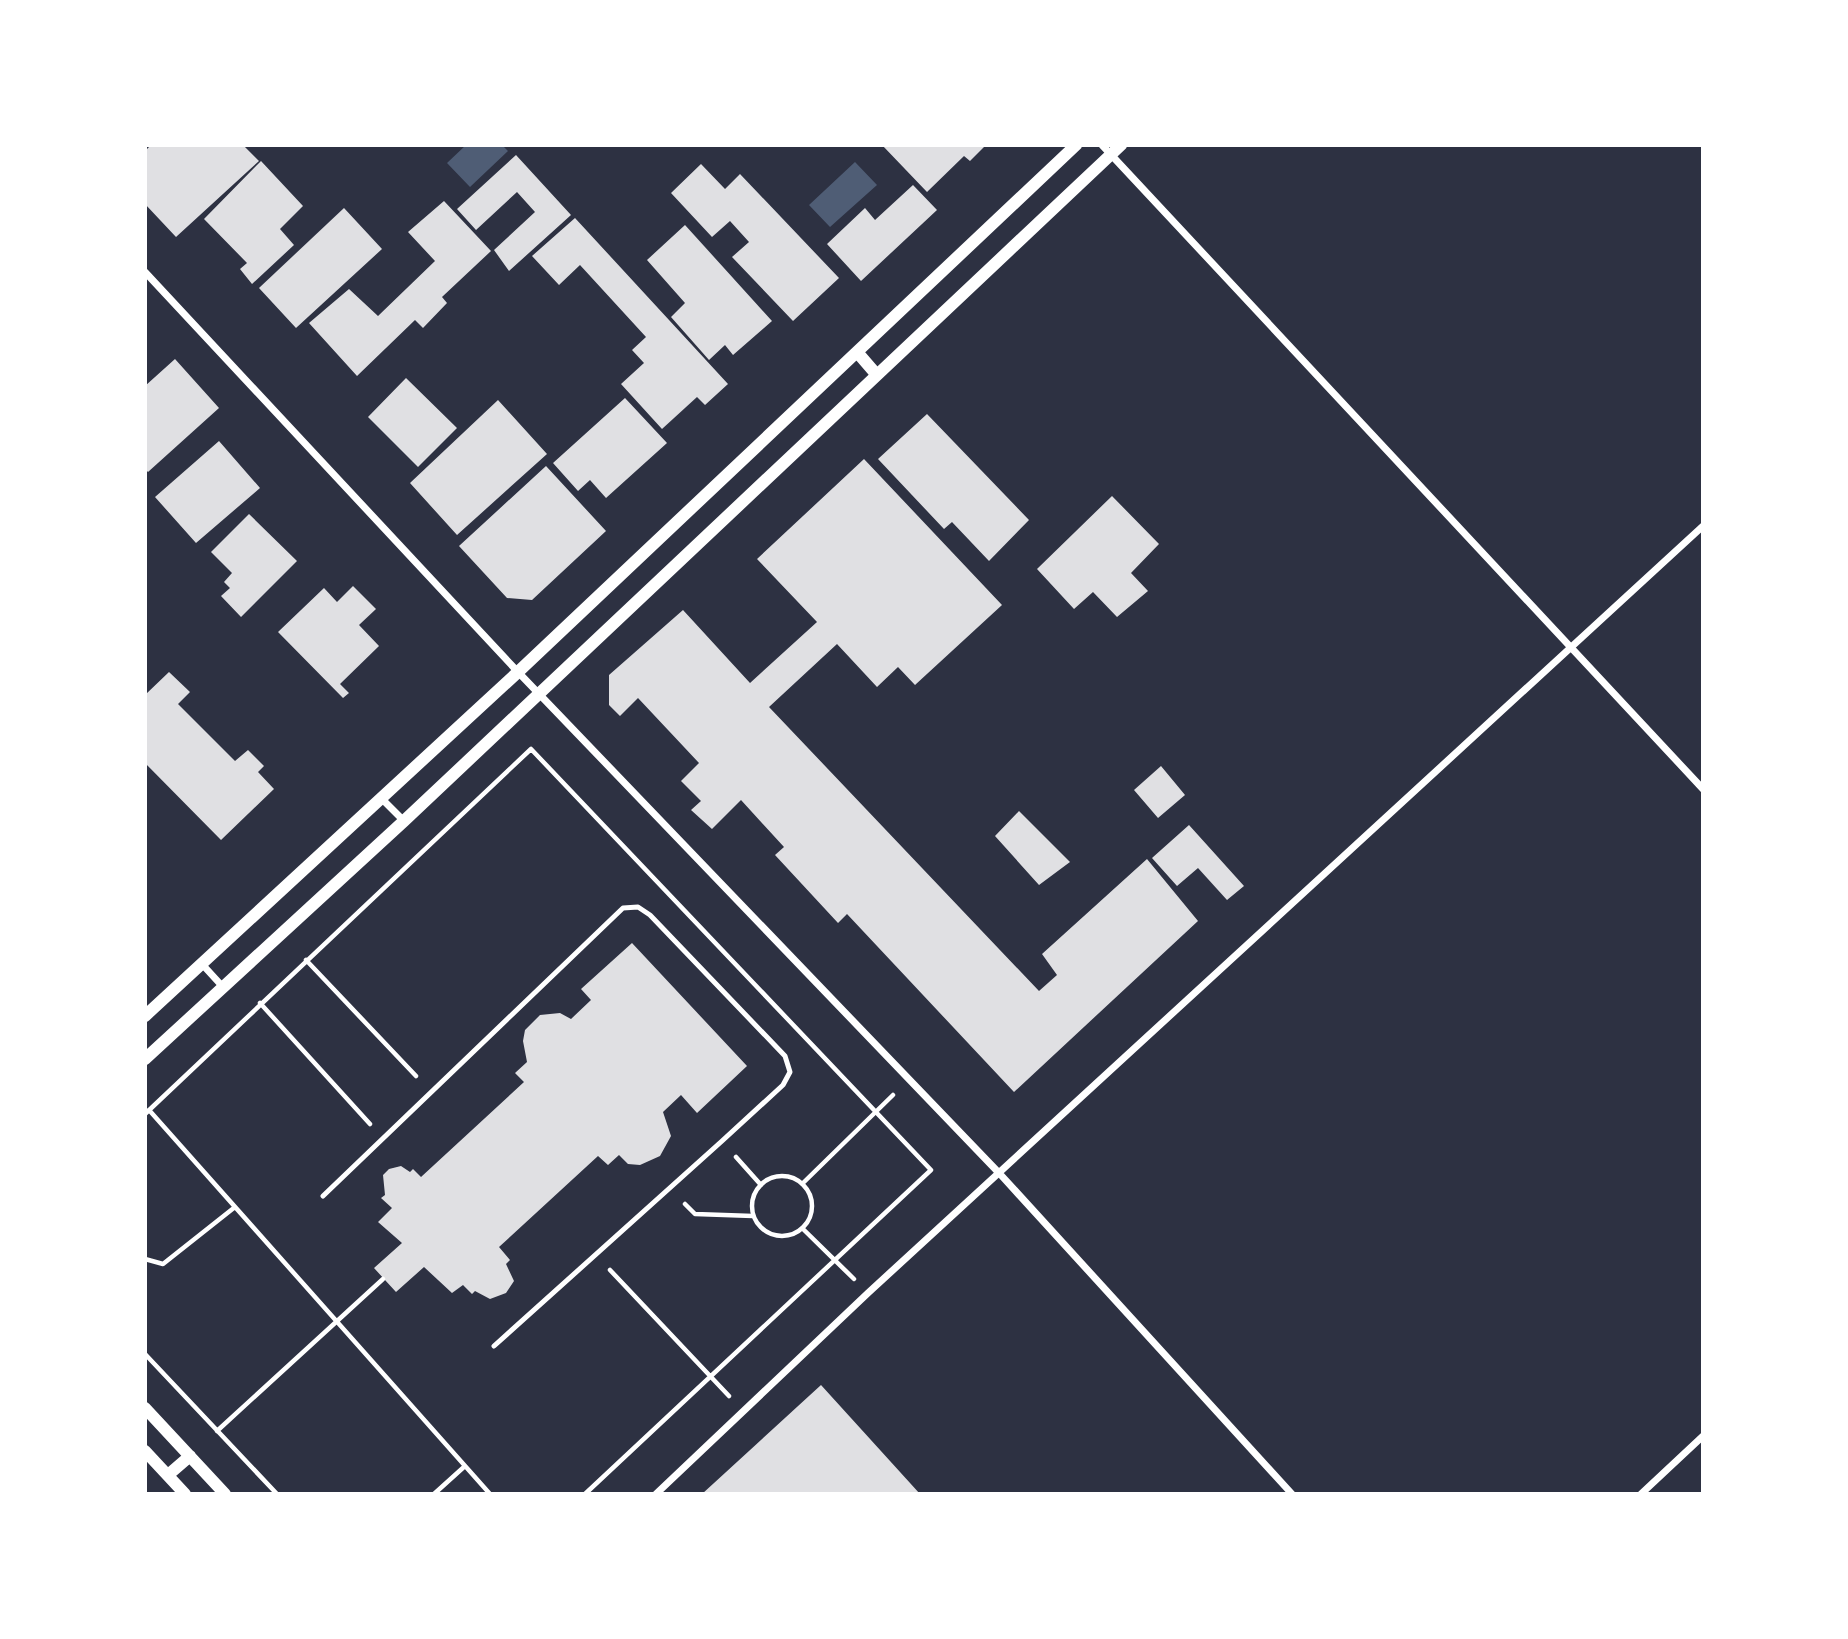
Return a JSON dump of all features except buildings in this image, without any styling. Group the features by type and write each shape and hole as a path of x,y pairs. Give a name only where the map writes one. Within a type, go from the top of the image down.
{"street":[{"path":"145,1016 518,672 1076,145"},
{"path":"145,1059 404,821 1111,148 1703,789"},
{"path":"145,272 518,672 1000,1174 1292,1494"},
{"path":"857,352 876,374"},
{"path":"656,1494 868,1293 1703,526"},
{"path":"381,798 404,821"},
{"path":"201,963 223,987"},
{"path":"145,1408 225,1494"},
{"path":"1641,1494 1703,1436"},
{"path":"145,1451 185,1494"},
{"path":"168,1475 190,1456"}],"lane":[{"path":"323,1196 623,908 638,906 650,915 785,1056 790,1072 783,1084 722,1141 494,1346"}],"path":[{"path":"489,1494 147,1112 531,749 931,1170 585,1494"},
{"path":"306,960 431,1092"},
{"path":"260,1003 383,1138"},
{"path":"802,1184 910,1080"},
{"path":"722,1141 761,1185"},
{"path":"786,1176 802,1184 811,1206 811,1214 802,1228 785,1236 774,1235 758,1224 753,1216 754,1194 761,1185 768,1179 786,1176"},
{"path":"670,1188 695,1214 753,1216"},
{"path":"145,1259 163,1264 234,1207"},
{"path":"802,1228 868,1293"},
{"path":"596,1254 744,1411"},
{"path":"217,1431 383,1279"},
{"path":"145,1354 277,1494"},
{"path":"434,1494 465,1466"}],"water":[{"path":"466,145 502,145 508,151 470,187 447,163"},
{"path":"855,162 877,185 830,227 809,205"}]}
